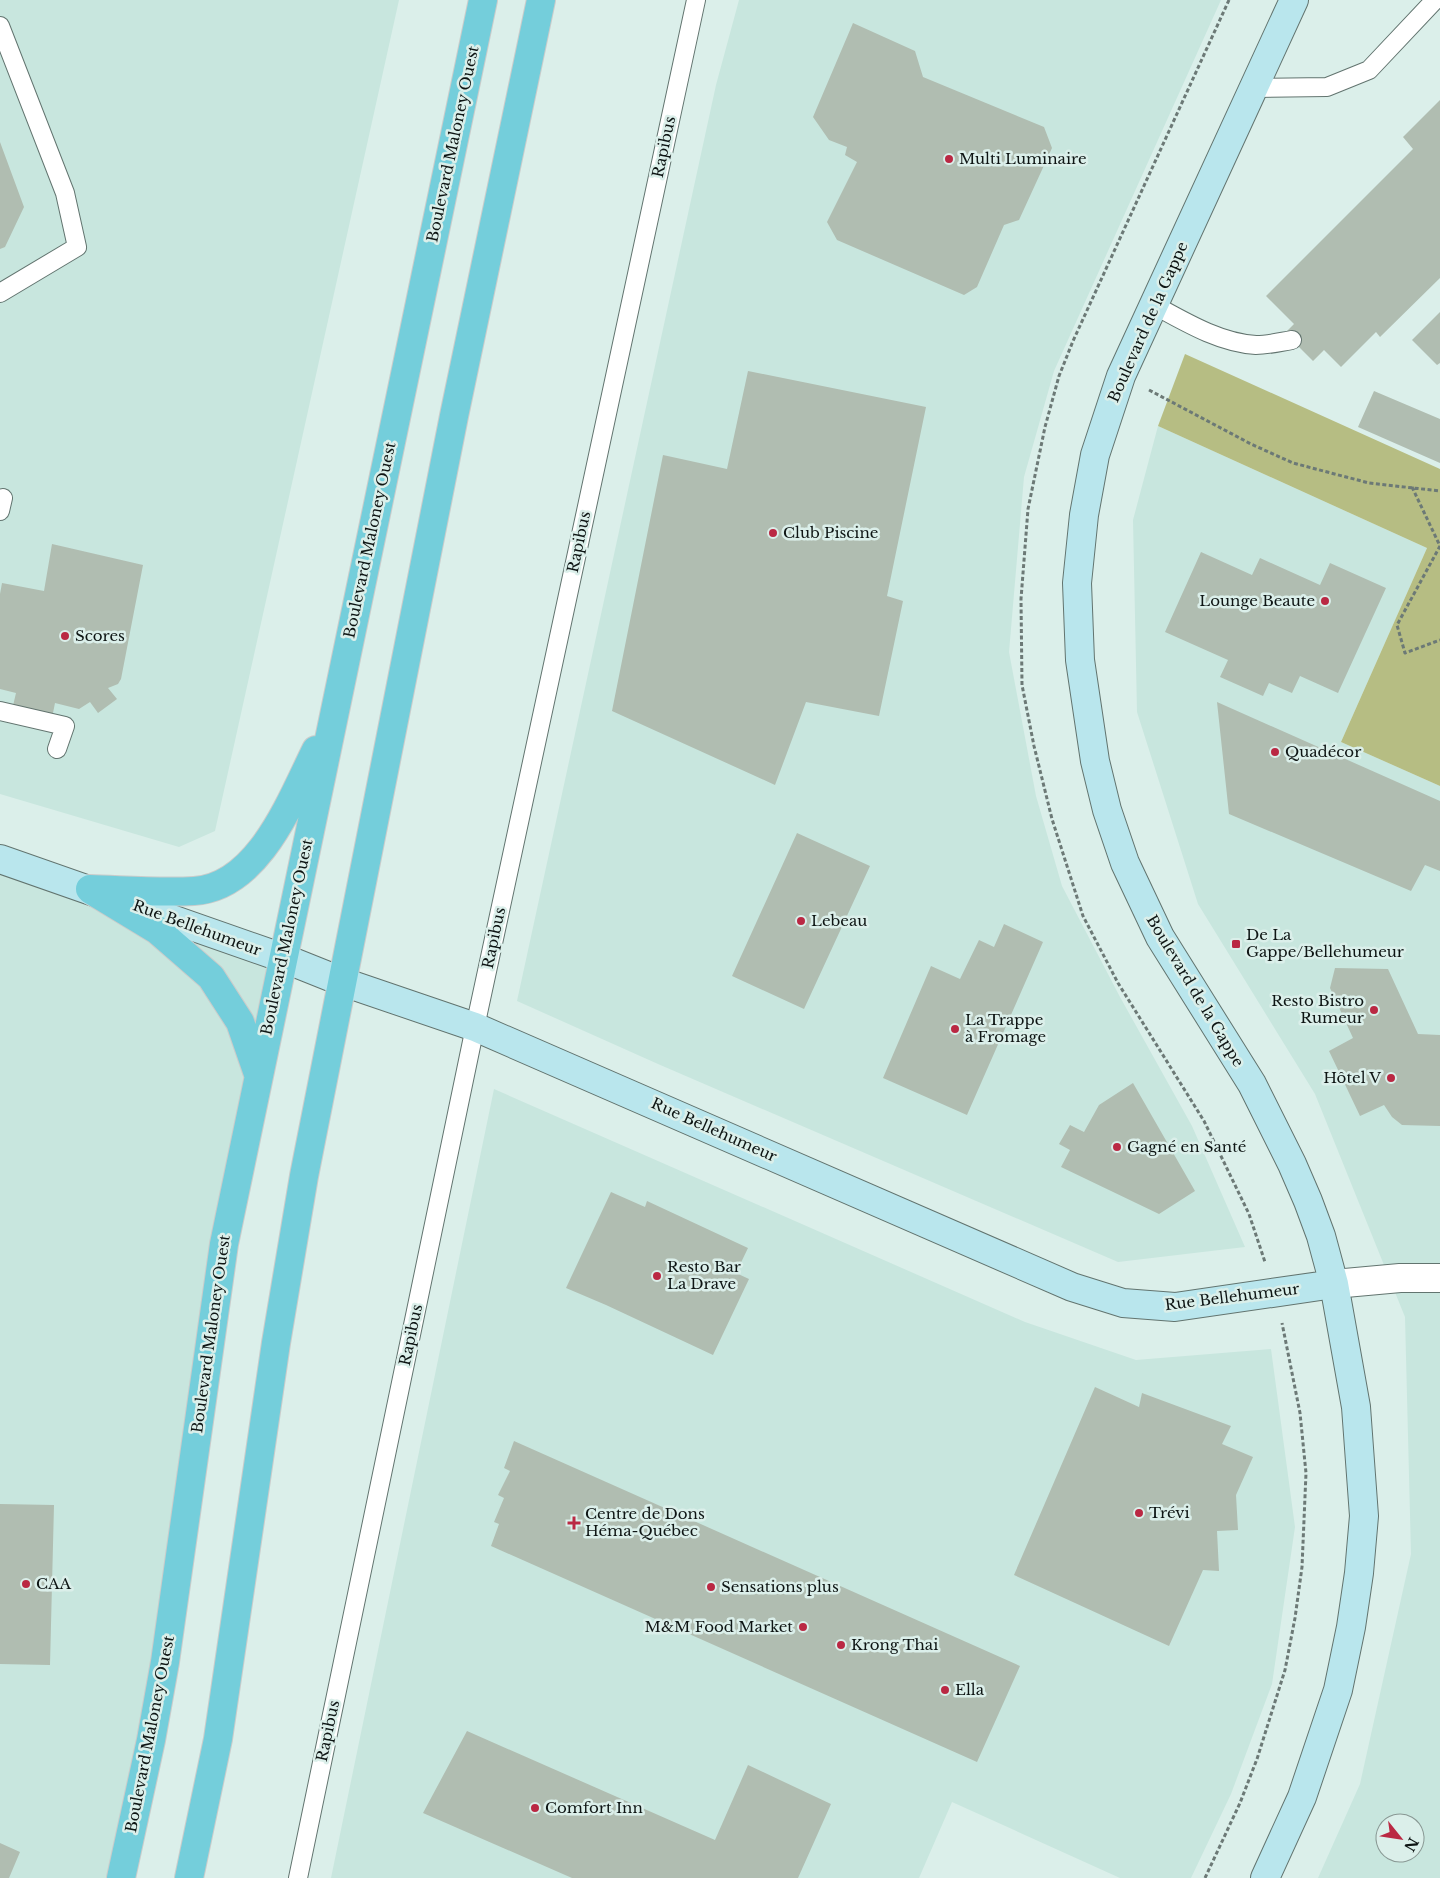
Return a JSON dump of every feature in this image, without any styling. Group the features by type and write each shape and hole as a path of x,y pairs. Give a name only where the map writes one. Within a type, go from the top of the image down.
{"main road":[{"name":"Boulevard Maloney Ouest","path":"121,1878 151,1740 165,1662 224,1244 483,0"},
{"path":"188,1878 218,1739 276,1343 304,1176 452,426 541,0"},
{"path":"90,889 195,891 222,883 243,871 264,846 284,814 334,715"},
{"path":"90,889 157,930 212,977 240,1022 258,1075"}],"street":[{"name":"Boulevard de la Gappe","path":"1265,1878 1302,1797 1338,1690 1351,1627 1359,1573 1364,1516 1357,1426 1347,1352 1334,1284 1321,1236 1292,1164 1252,1084 1160,937 1119,845 1107,810 1095,761 1080,660 1077,582 1084,515 1095,455 1121,376 1294,0"},
{"name":"Rue Bellehumeur","path":"0,859 90,889 283,958 343,982 475,1027 1072,1287 1123,1303 1175,1307 1334,1284 1400,1278 1440,1278"}],"lane":[{"name":"Rapibus","path":"298,1878 475,1027 696,0"},
{"path":"1254,88 1327,87 1369,70 1435,0"},
{"path":"0,26 65,193 77,247 0,293"},
{"path":"1154,305 1195,327 1230,340 1257,345 1292,340"},
{"path":"0,711 64,726 57,749"}],"path":[{"path":"1121,376 1251,444 1293,463 1369,483 1440,491"},
{"path":"1412,487 1440,546 1398,625 1405,653 1440,640"}],"shaded area":[{"path":"0,0 399,0 215,831 179,847 0,794"},
{"path":"739,0 1221,0 1054,371 1024,477 1009,652 1036,796 1062,886 1120,997 1192,1126 1245,1247 1118,1262 658,1064 517,1001 716,85"},
{"path":"1158,426 1427,548 1341,742 1440,786 1440,1878 1318,1878 1360,1784 1411,1554 1405,1317 1315,1094 1198,904 1137,712 1133,520"},
{"path":"0,859 283,958 121,1878 0,1878"},
{"path":"494,1089 1025,1322 1136,1360 1271,1349 1295,1527 1272,1684 1231,1794 1191,1878 1120,1878 952,1802 919,1878 331,1878"}],"green space":[{"path":"1185,354 1440,469 1440,786 1341,742 1427,548 1158,426"}],"building":[{"name":"Multi Luminaire","path":"853,23 915,51 923,77 1044,127 1052,148 1019,220 1004,225 977,287 964,295 837,240 827,222 857,162 845,155 847,147 829,140 813,117"},
{"path":"1440,100 1440,278 1380,337 1376,332 1341,367 1324,350 1313,361 1285,333 1294,324 1266,296 1413,149 1403,137"},
{"path":"0,142 24,207 5,247 0,249"},
{"path":"1440,312 1440,363 1437,365 1412,340"},
{"name":"Club Piscine","path":"748,371 926,407 887,596 903,601 879,716 806,702 775,785 612,711 663,455 727,469"},
{"path":"1374,391 1440,419 1440,463 1358,427"},
{"name":"Scores","path":"52,544 143,565 121,679 118,684 108,688 117,699 98,713 90,702 79,709 55,703 52,718 12,710 16,693 0,689 0,594 2,583 44,591"},
{"path":"1201,552 1252,575 1260,558 1320,585 1330,563 1386,588 1338,693 1300,676 1292,693 1269,683 1263,696 1220,677 1228,660 1165,632"},
{"name":"Quadécor","path":"1217,702 1440,801 1440,871 1425,865 1411,891 1229,814"},
{"name":"Lebeau","path":"797,833 870,866 804,1009 732,976"},
{"name":"La Trappe à Fromage","path":"1004,924 1043,942 967,1115 883,1078 931,966 960,979 979,940 994,947"},
{"name":"Hôtel V","path":"1335,968 1388,969 1418,1034 1440,1035 1440,1126 1402,1125 1392,1117 1384,1105 1360,1116 1329,1051 1353,1038 1330,988"},
{"name":"Gagné en Santé","path":"1133,1083 1195,1191 1159,1214 1061,1167 1070,1150 1059,1144 1070,1125 1084,1132 1099,1105"},
{"name":"Resto Bar La Drave","path":"611,1192 645,1207 647,1201 748,1248 736,1273 749,1279 713,1355 566,1288"},
{"name":"Trévi","path":"1095,1387 1139,1407 1142,1393 1231,1426 1222,1444 1253,1457 1236,1495 1238,1530 1217,1531 1219,1571 1203,1570 1169,1646 1014,1575"},
{"path":"514,1441 1020,1666 977,1762 491,1546 499,1524 494,1522 504,1498 498,1495 510,1471 504,1468"},
{"name":"CAA","path":"0,1504 54,1505 50,1665 0,1664"},
{"name":"Comfort Inn","path":"467,1731 715,1840 748,1765 831,1804 798,1878 572,1878 423,1813"},
{"path":"0,1843 20,1852 9,1878 0,1878"}],"place":[{"name":"Multi Luminaire","path":"949,159"},
{"name":"Club Piscine","path":"773,533"},
{"name":"Lounge Beaute","path":"1325,601"},
{"name":"Scores","path":"65,636"},
{"name":"Quadécor","path":"1275,752"},
{"name":"Lebeau","path":"801,921"},
{"name":"De La Gappe/Bellehumeur","path":"1236,944"},
{"name":"Resto Bistro Rumeur","path":"1374,1010"},
{"name":"La Trappe à Fromage","path":"955,1029"},
{"name":"Hôtel V","path":"1391,1078"},
{"name":"Gagné en Santé","path":"1117,1147"},
{"name":"Resto Bar La Drave","path":"657,1276"},
{"name":"Trévi","path":"1139,1513"},
{"name":"Centre de Dons Héma-Québec","path":"574,1523"},
{"name":"CAA","path":"26,1584"},
{"name":"Sensations plus","path":"711,1587"},
{"name":"M&M Food Market","path":"803,1627"},
{"name":"Krong Thai","path":"841,1645"},
{"name":"Ella","path":"945,1690"},
{"name":"Comfort Inn","path":"535,1808"}]}
